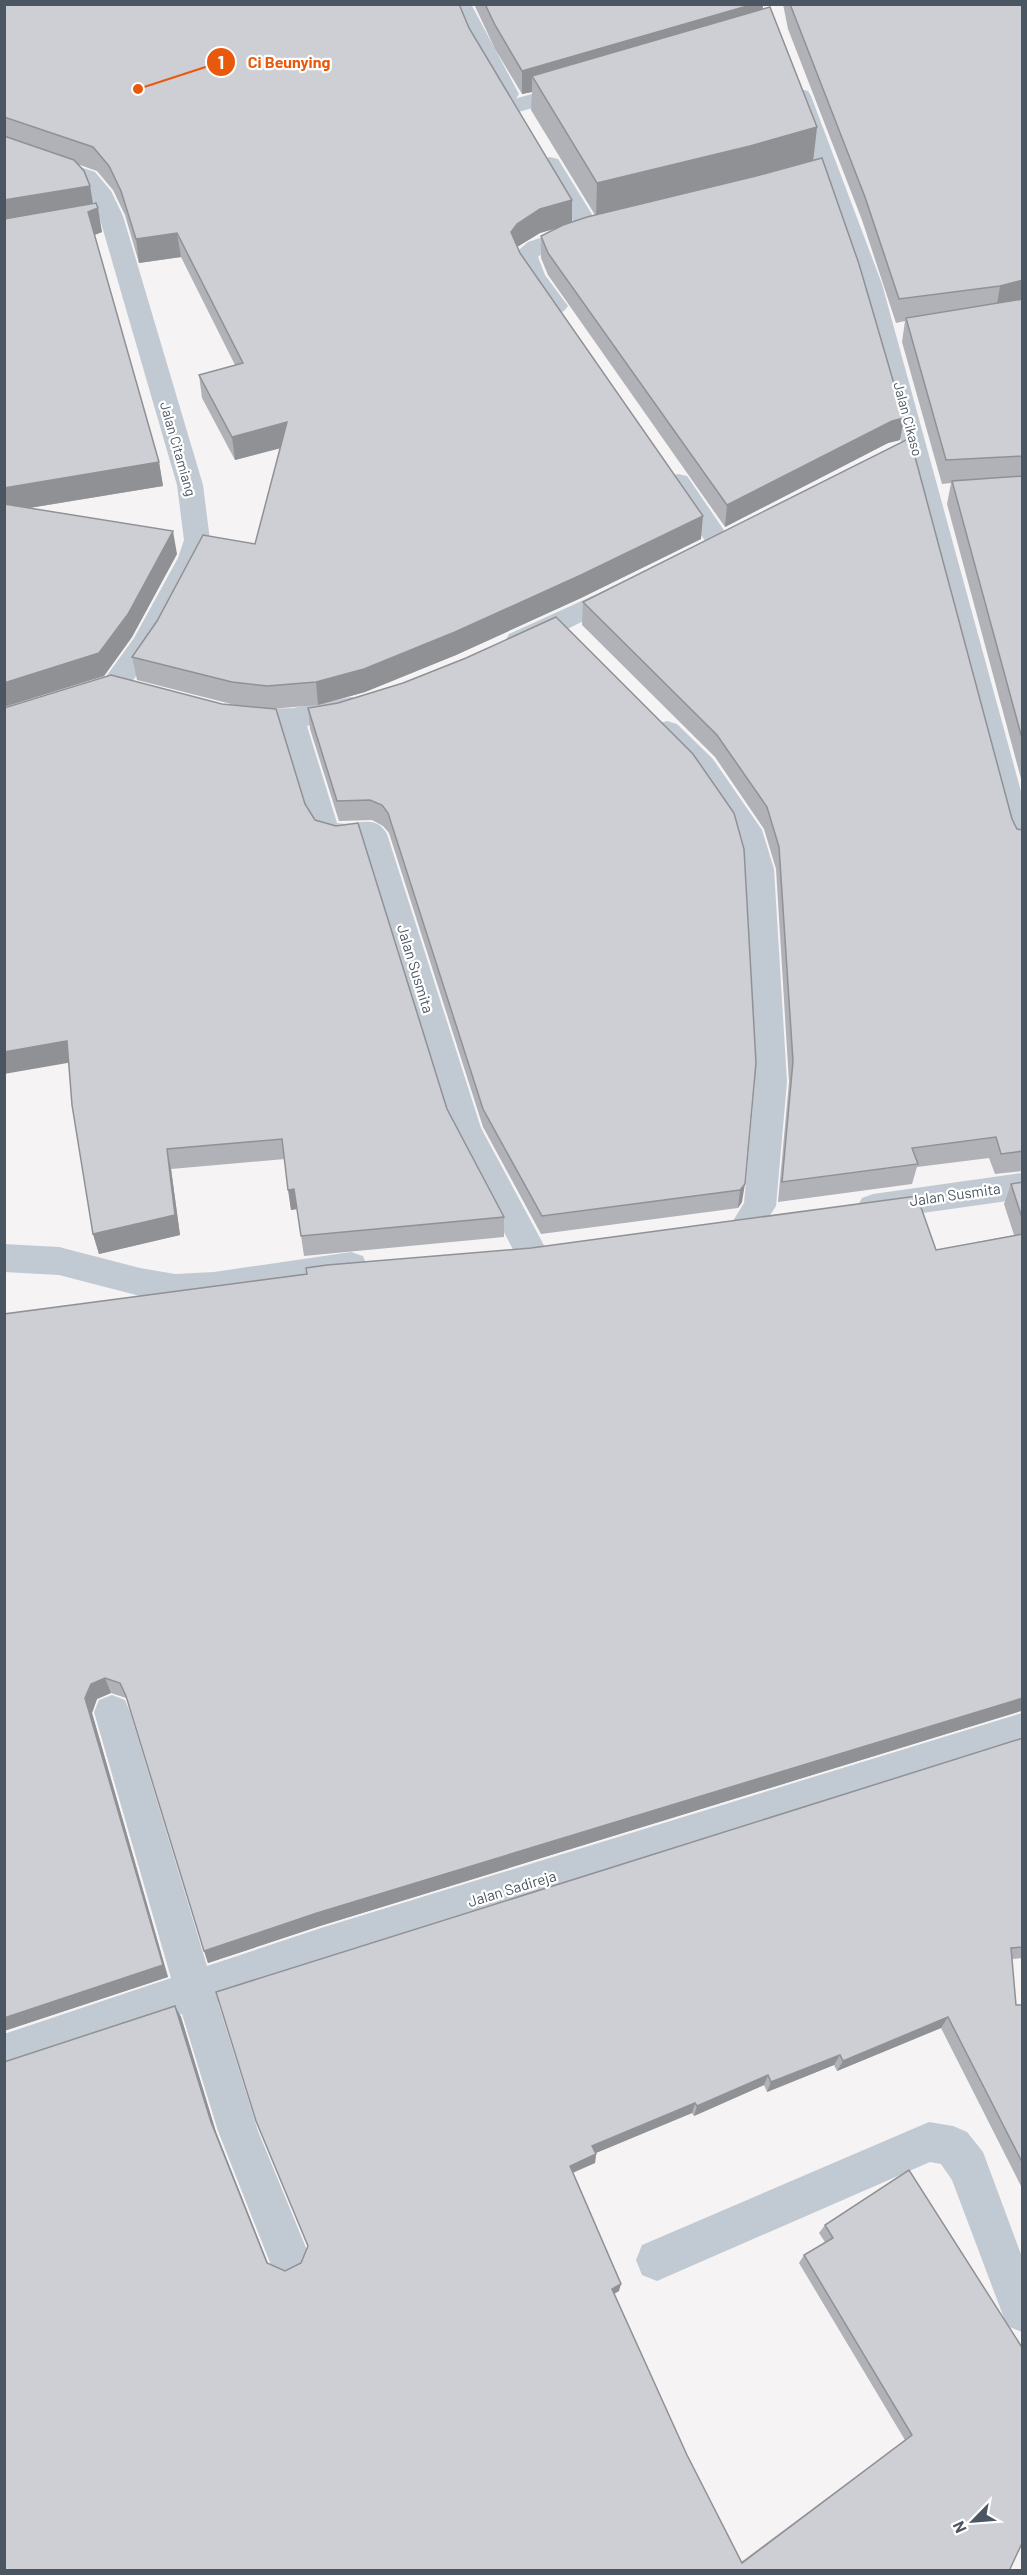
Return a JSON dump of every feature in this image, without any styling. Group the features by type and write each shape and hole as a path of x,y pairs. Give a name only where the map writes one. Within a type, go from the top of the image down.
{"street":[{"path":"460,4 482,50 526,125 600,227 536,247 525,255 534,276 567,322"},
{"name":"Jalan Cikaso","path":"791,73 818,170 893,332 916,448 928,495 995,751 1023,841"},
{"path":"526,125 590,85"},
{"name":"Jalan Citamiang","path":"4,148 87,177 95,183 111,216 190,485 197,540 191,558 145,643 126,689 4,720"},
{"path":"86,221 111,216"},
{"path":"888,456 898,451 916,448"},
{"path":"668,467 719,542"},
{"path":"928,495 955,493"},
{"path":"498,650 568,631 645,580"},
{"path":"205,710 256,720 291,720 375,700"},
{"path":"648,711 703,766 748,830 759,869 771,1082 760,1206 747,1224"},
{"name":"Jalan Susmita","path":"291,720 324,826 329,833 339,835 368,831 373,834 465,1129 531,1251"},
{"name":"Jalan Susmita","path":"839,1211 1023,1186"},
{"path":"713,1228 782,1219"},
{"path":"495,1254 565,1247"},
{"path":"4,1258 59,1262 140,1282 175,1287 214,1286 329,1268 377,1264"},
{"path":"112,1712 219,2074 238,2131 288,2256"},
{"name":"Jalan Sadireja","path":"4,2054 332,1944 1023,1731"},
{"path":"657,2260 928,2142 953,2146 968,2167 1023,2312"}],"building":[{"path":"4,4 459,4 469,28 572,200 540,209 517,224 511,232 520,253 703,516 455,632 364,669 316,682 267,686 232,682 132,657 157,621 203,535 255,544 287,422 232,437 199,375 243,363 177,233 136,239 121,191 109,166 93,147 4,117"},
{"path":"485,4 754,4 522,71"},
{"path":"790,4 1016,4 1023,6 1023,280 1000,286 899,299 865,197"},
{"path":"770,7 817,127 750,146 597,183 532,76"},
{"path":"4,136 74,160 84,171 90,186 4,200"},
{"path":"822,158 859,264 904,418 892,421 727,505 548,253 541,236 587,217"},
{"path":"96,203 98,208 88,212 159,462 4,488 4,219"},
{"path":"1023,299 1023,456 946,460 906,318"},
{"path":"910,438 1012,819 1017,829 1023,830 1023,1151 1001,1154 996,1137 912,1148 918,1164 782,1182 793,1061 779,847 767,807 717,735 583,602"},
{"path":"1023,476 1023,742 952,481"},
{"path":"4,504 173,531 128,614 99,653 4,683"},
{"path":"556,617 693,754 734,813 744,849 756,1063 745,1184 740,1190 542,1216 483,1109 388,813 382,805 370,800 337,801 308,708 338,703 403,683 466,658"},
{"path":"111,675 222,704 276,709 305,804 315,820 336,826 358,823 447,1109 504,1217 301,1236 294,1189 288,1190 282,1139 167,1149 175,1215 93,1234 72,1105 67,1041 4,1052 4,708"},
{"path":"1023,1182 1023,1221 1011,1184"},
{"path":"917,1196 936,1250 1023,1234 1023,1698 317,1913 204,1951 126,1696 120,1683 105,1678 91,1684 85,1698 163,1965 4,2018 4,1314 307,1274 306,1268 327,1265 531,1248"},
{"path":"1023,1738 1023,1947 1011,1948 1016,2005 1023,2005 1023,2164 948,2017 843,2061 840,2055 771,2082 768,2075 697,2106 695,2103 592,2146 596,2154 570,2166 621,2284 612,2289 687,2455 742,2563 912,2435 804,2255 833,2238 825,2225 909,2170 1023,2349 1023,2541 1009,2571 4,2571 4,2062 175,2006 211,2122 267,2263 285,2271 301,2263 308,2246 256,2121 216,1992"}],"place":[{"name":"Ci Beunying","path":"138,89"}]}
